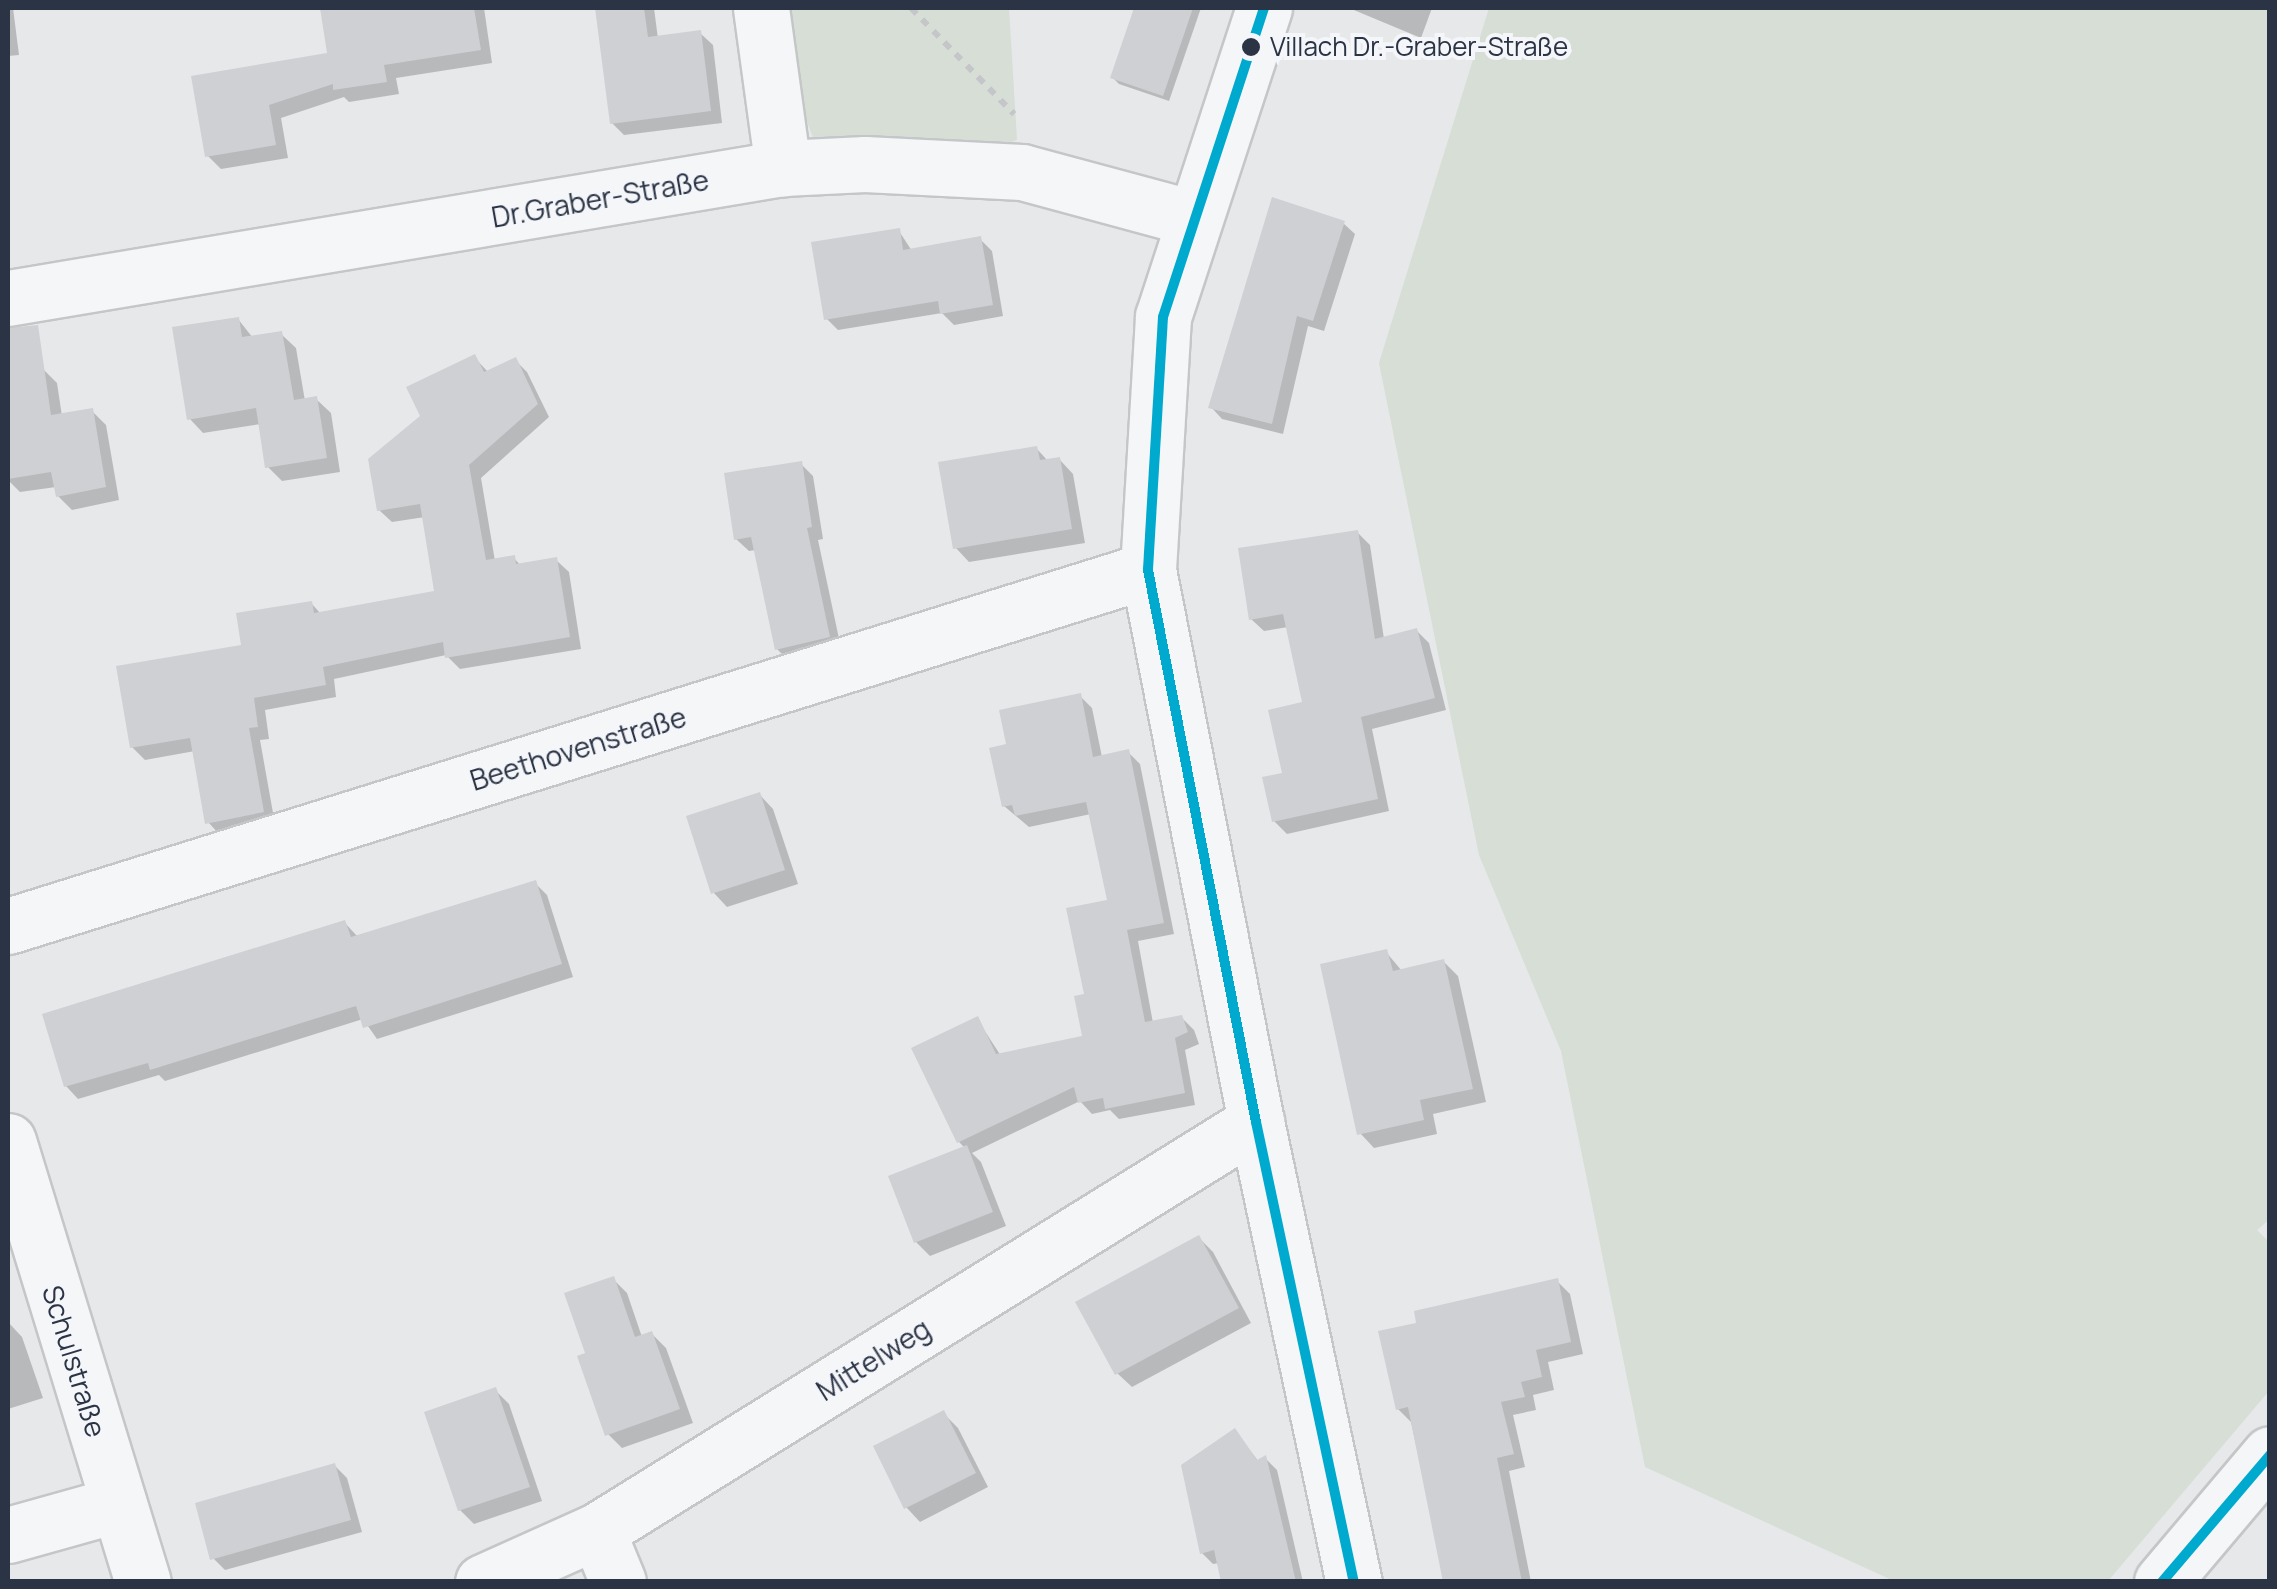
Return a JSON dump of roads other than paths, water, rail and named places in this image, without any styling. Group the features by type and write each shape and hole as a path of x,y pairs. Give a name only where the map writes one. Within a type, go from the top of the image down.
{"street":[{"path":"761,8 782,168"},
{"path":"1264,8 1162,317 1148,570 1256,1122 1354,1582"},
{"name":"Dr.Graber-Straße","path":"8,298 782,168 865,164 1022,172 1192,218"},
{"name":"Beethovenstraße","path":"8,926 1148,570"},
{"name":"Mittelweg","path":"482,1582 598,1530 1256,1122"},
{"name":"Schulstraße","path":"8,1141 142,1582"},
{"path":"2162,1582 2270,1454"},
{"path":"8,1535 119,1504"},
{"path":"598,1530 618,1582"}],"place":[{"name":"Villach Dr.-Graber-Straße","path":"1251,47"}]}
